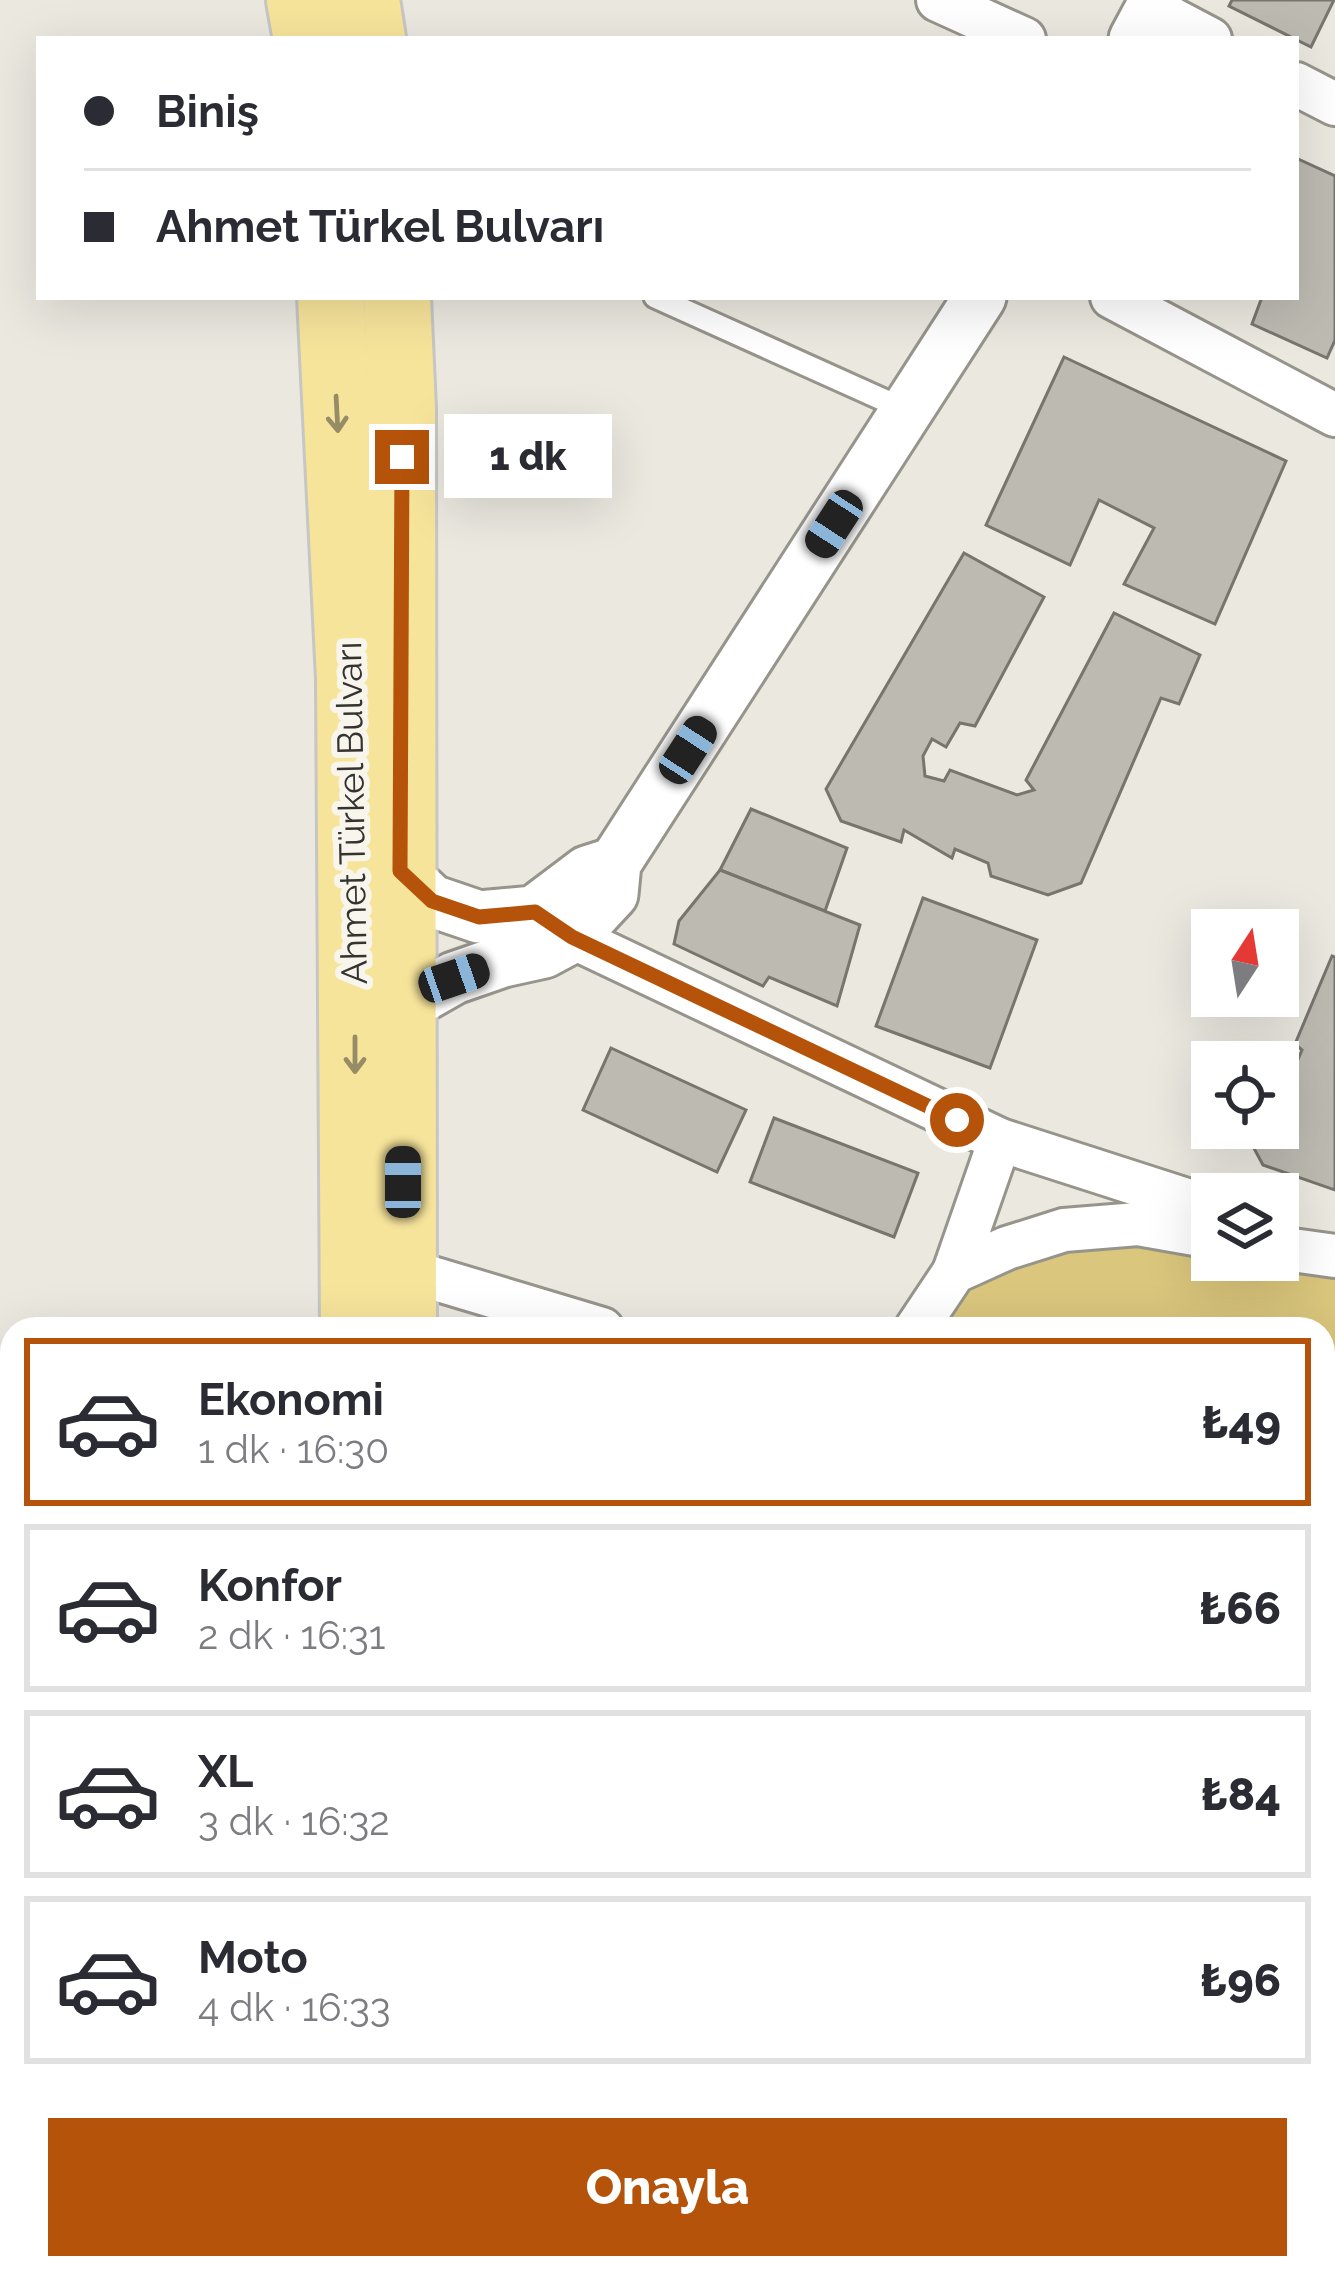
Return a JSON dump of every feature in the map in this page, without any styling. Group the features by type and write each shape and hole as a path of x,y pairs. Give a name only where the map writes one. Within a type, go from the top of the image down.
{"main road":[{"path":"300,0 306,36"},
{"path":"366,0 372,36"},
{"name":"Ahmet Türkel Bulvarı","path":"331,300 350,679 354,1317"},
{"name":"Ahmet Türkel Bulvarı","path":"397,300 402,409 403,1299"}],"street":[{"path":"938,0 1017,36"},
{"path":"1147,16 1202,36"},
{"path":"1299,86 1335,104"},
{"path":"404,1007 454,978 544,952 553,924 612,894 615,863 978,300"},
{"path":"1118,300 1335,415"},
{"path":"400,871 432,901 479,917 553,924 1000,1140 1191,1201"},
{"path":"924,1317 954,1272 1000,1140"},
{"path":"954,1272 1064,1230 1138,1224 1191,1233"},
{"path":"1299,1251 1335,1256"},
{"path":"403,1299 522,1317"}],"lane":[{"path":"662,300 907,410"}],"shaded area":[{"path":"1191,1238 1191,1281 1299,1281 1299,1257 1335,1256 1335,1317 929,1317 1007,1248"}],"building":[{"path":"1232,0 1334,0 1311,47 1299,41 1299,36 1289,36 1229,6"},
{"path":"1299,159 1335,176 1335,340 1327,358 1252,324 1261,300 1299,300"},
{"path":"1064,357 1286,461 1215,624 1124,584 1154,528 1099,500 1070,565 986,525"},
{"path":"964,553 1044,597 975,726 960,723 946,747 932,739 923,756 925,776 944,781 950,770 1017,795 1034,790 1026,780 1114,613 1200,655 1179,704 1161,698 1081,883 1048,895 991,876 988,863 955,849 952,858 904,830 901,842 841,821 826,789"},
{"path":"751,809 847,848 825,911 720,870"},
{"path":"720,870 860,925 837,1006 769,977 763,986 674,944 679,921"},
{"path":"923,898 1037,940 990,1068 876,1026"},
{"path":"1335,957 1335,1190 1299,1178 1299,1173 1263,1165 1254,1149 1299,1149 1302,1050 1296,1041"},
{"path":"611,1048 746,1110 717,1172 583,1110"},
{"path":"774,1118 918,1173 894,1237 750,1182"}],"route":[{"path":"402,457 400,871 432,901 479,917 535,912 572,937 957,1120"}]}
